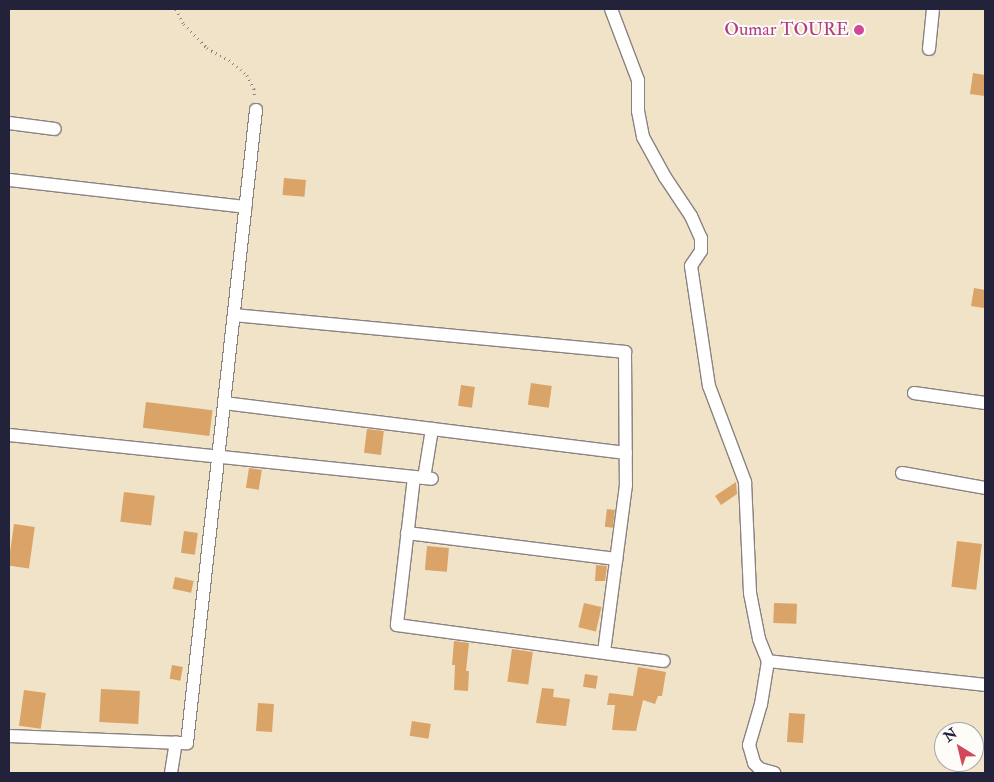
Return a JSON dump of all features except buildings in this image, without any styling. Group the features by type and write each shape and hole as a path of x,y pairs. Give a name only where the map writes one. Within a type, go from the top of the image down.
{"street":[{"path":"612,9 638,80 638,111 643,137 665,177 691,216 700,238 701,251 691,266 709,386 745,482 750,593 759,639 768,660 761,704 749,745 754,763 754,771 774,773"},
{"path":"928,50 932,9"},
{"path":"9,736 187,743 256,110"},
{"path":"9,123 56,129"},
{"path":"9,180 246,207"},
{"path":"234,314 625,352 626,485 604,653"},
{"path":"914,393 985,403"},
{"path":"224,403 626,453"},
{"path":"432,429 423,478 407,533 397,625 664,661"},
{"path":"9,435 423,478"},
{"path":"902,473 985,488"},
{"path":"407,533 616,559"},
{"path":"768,660 985,685"},
{"path":"172,773 176,742"}],"path":[{"path":"176,9 184,24 207,48 229,60 247,75 254,90 256,110"}],"place":[{"name":"Oumar TOURE","path":"859,30"}]}
